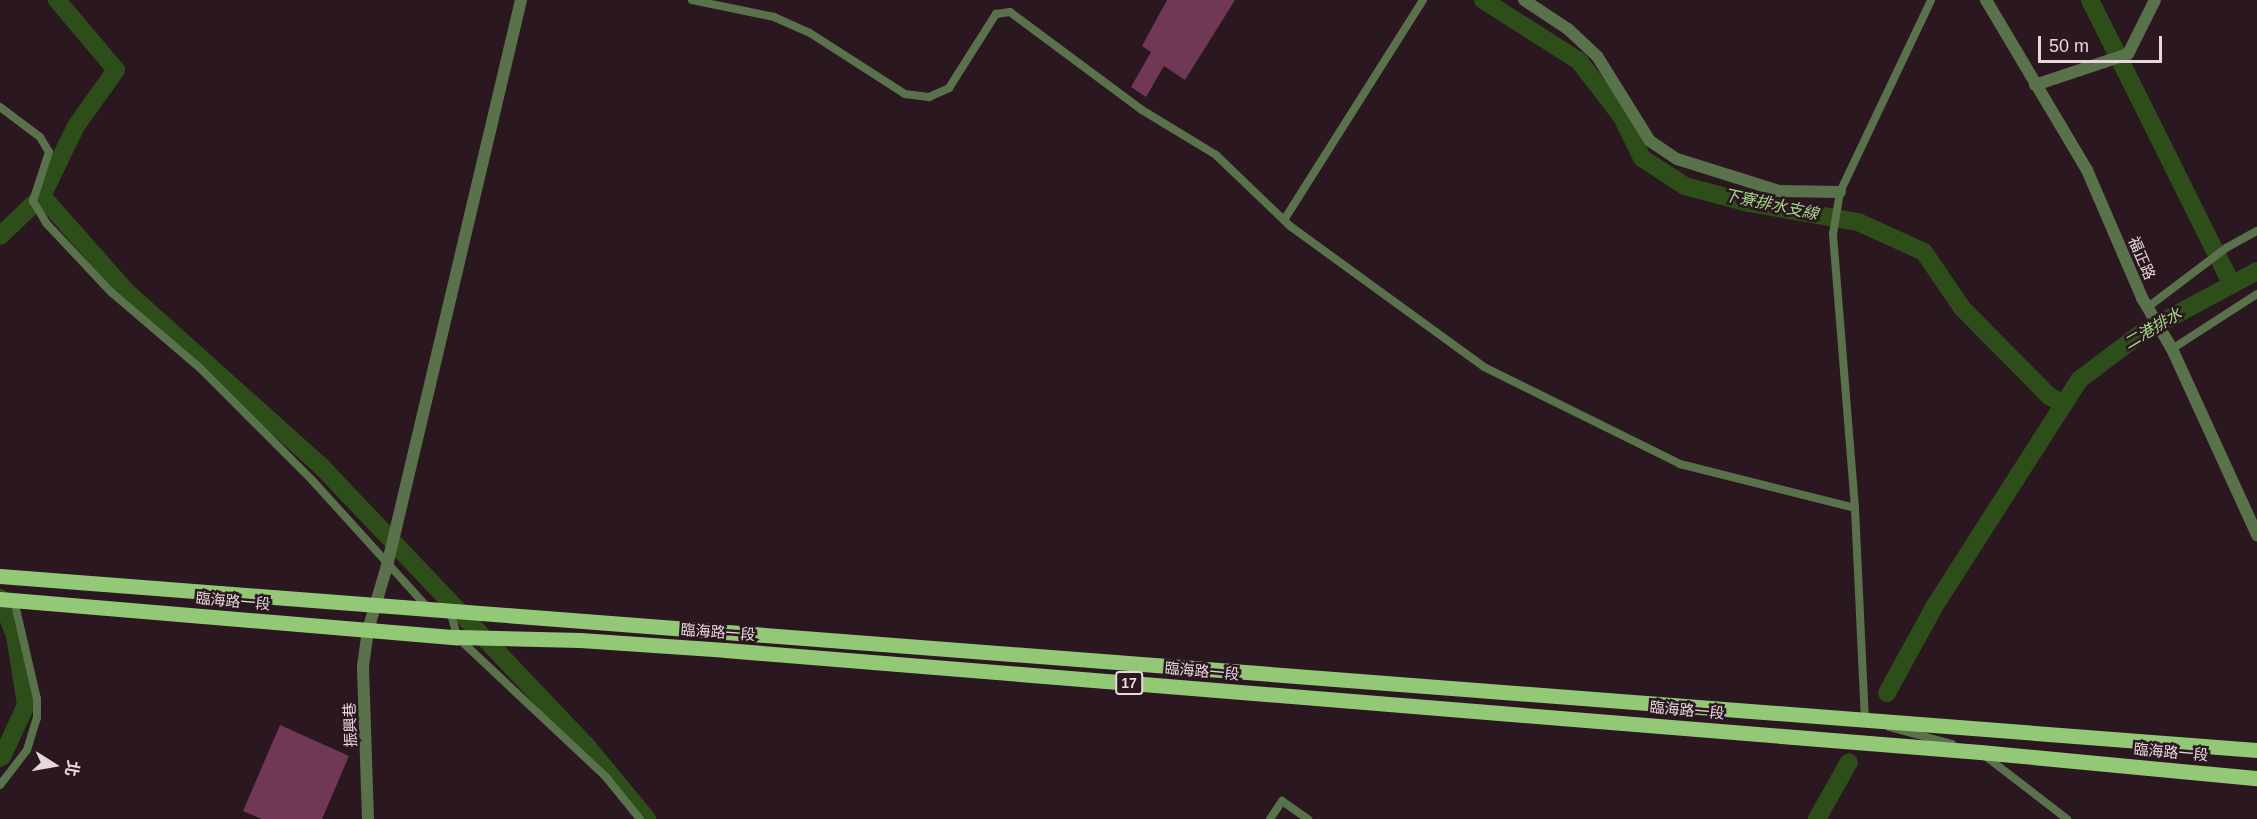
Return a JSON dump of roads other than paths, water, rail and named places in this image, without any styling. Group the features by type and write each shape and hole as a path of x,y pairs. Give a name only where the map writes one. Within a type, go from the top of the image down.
{"main road":[{"name":"臨海路一段","path":"0,576 376,603 2257,750"},
{"name":"臨海路一段","path":"7,600 457,637 580,640 725,650 1980,752 2257,778"}],"street":[{"name":"振興巷","path":"368,819 363,666 368,630 387,566 521,0"},
{"path":"1524,0 1568,29 1597,56 1650,141 1677,159 1779,191 1840,192"},
{"name":"福正路","path":"1986,0 2087,170 2150,311 2170,346 2257,535"},
{"path":"2035,85 2128,54 2155,0"}],"lane":[{"path":"692,0 774,17 810,33 905,93 929,97 949,88 996,14 1010,12 1142,110 1216,155 1284,220 1484,367 1515,385 1680,464 1855,508"},
{"path":"1284,220 1423,0"},
{"path":"1931,0 1840,192 1833,234 1855,508 1864,720 1980,752 2067,819"},
{"path":"0,107 40,136 50,152 33,201 46,223 111,292 201,369 312,480 387,566 428,608"},
{"path":"2150,311 2226,248 2257,231"},
{"path":"2170,346 2257,294"},
{"path":"0,785 27,750 37,718 37,699 7,600"},
{"path":"450,610 457,637 606,777 640,819"},
{"path":"1270,819 1282,801 1308,819"},
{"path":"2050,819 2055,810"}],"waterway":[{"path":"42,196 76,126 116,70 57,0"},
{"name":"下寮排水支線","path":"1483,0 1579,61 1622,117 1642,158 1685,186 1749,203 1858,222 1924,252 1962,308 2049,396 2064,404"},
{"path":"2090,0 2232,285"},
{"path":"0,236 42,196 127,292 321,466 586,745 647,819"},
{"name":"二港排水","path":"1887,693 1934,607 2079,380 2140,334 2257,271"},
{"path":"0,598 15,635 26,705 2,757"},
{"path":"0,764 2,757"},
{"path":"1817,819 1849,762"}]}
